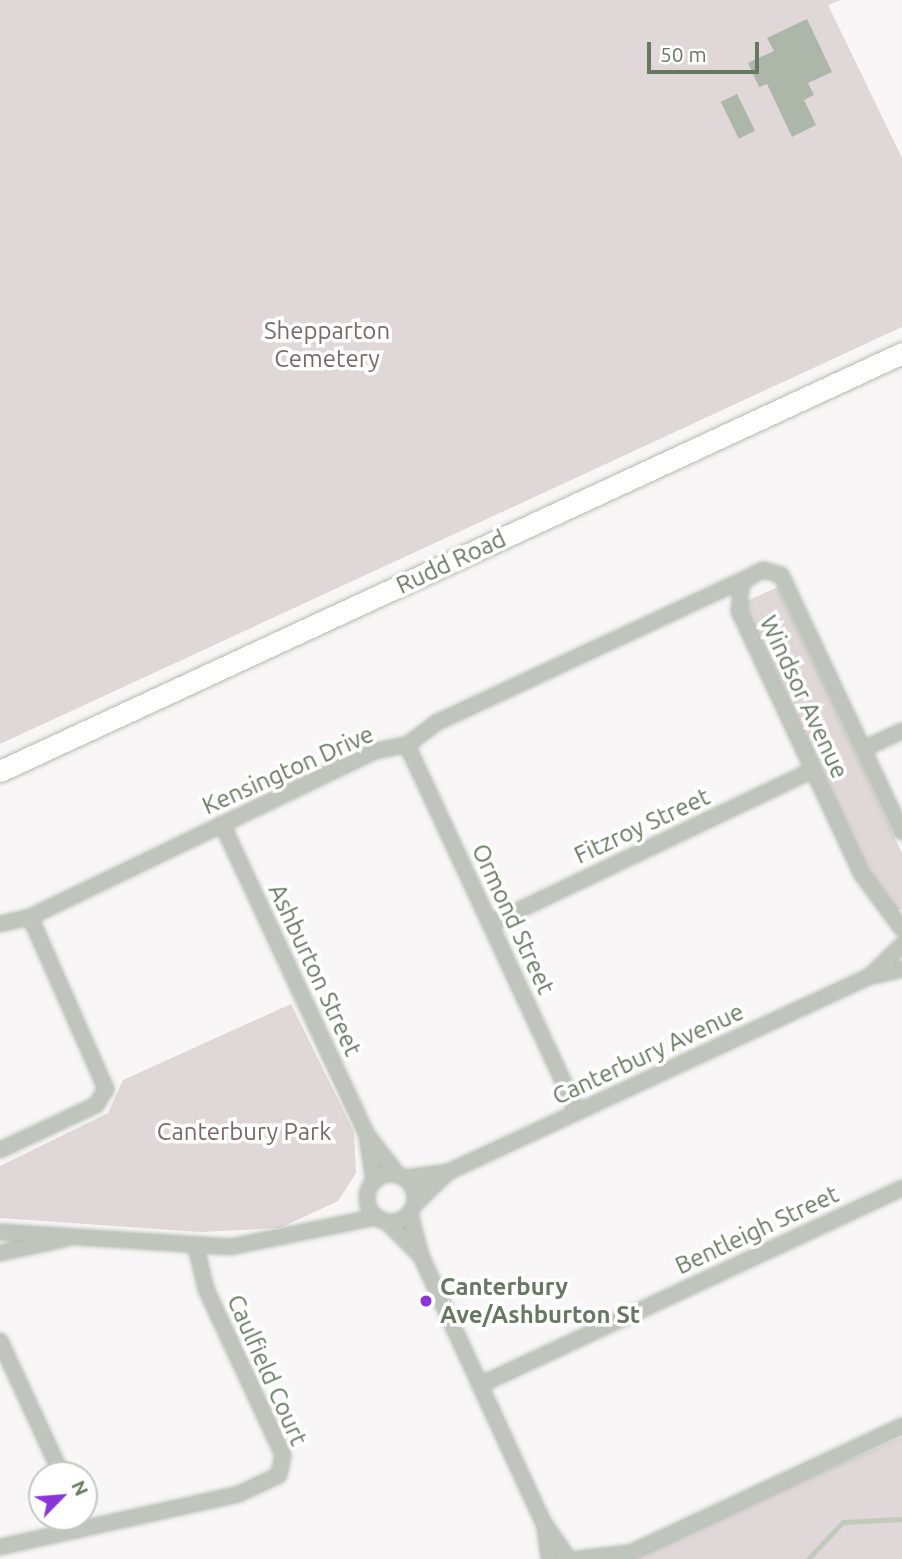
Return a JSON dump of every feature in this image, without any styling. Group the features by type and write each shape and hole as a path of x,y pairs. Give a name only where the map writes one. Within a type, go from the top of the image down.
{"street":[{"name":"Rudd Road","path":"0,771 902,353"},
{"name":"Windsor Avenue","path":"902,832 781,575 763,570 749,577 741,585 739,611 869,888 902,929"},
{"name":"Kensington Drive","path":"0,924 30,917 374,751 407,745 436,723 706,601 749,577"},
{"path":"706,601 723,601 739,611"},
{"path":"863,749 902,731"},
{"name":"Ormond Street","path":"407,745 577,1112"},
{"name":"Fitzroy Street","path":"490,924 813,770"},
{"name":"Ashburton Street","path":"222,824 367,1135 415,1191 413,1209"},
{"path":"0,1150 96,1105 106,1089 30,917"},
{"name":"Canterbury Avenue","path":"868,977 902,945"},
{"name":"Canterbury Avenue","path":"371,1187 401,1176 448,1172 868,977 902,969"},
{"name":"Ashburton Street","path":"367,1135 371,1187 382,1220"},
{"name":"Canterbury Avenue","path":"413,1209 448,1172"},
{"path":"337,1223 371,1187"},
{"name":"Bentleigh Street","path":"480,1385 902,1188"},
{"path":"0,1232 83,1236 196,1247 270,1242 337,1223 382,1220 413,1209 421,1256 543,1522 570,1559 622,1556 902,1426"},
{"path":"382,1220 421,1256"},
{"path":"0,1253 83,1236"},
{"name":"Caulfield Court","path":"98,1520 239,1494 279,1475 284,1465 206,1289 196,1247"},
{"path":"0,1341 56,1461"},
{"path":"543,1522 549,1559"},
{"name":"Caulfield Court","path":"0,1547 56,1531"}],"green space":[{"name":"Shepparton Cemetery","path":"0,0 841,0 828,5 902,158 902,327 0,744"},
{"path":"778,587 902,853 902,909 897,911 873,884 742,603"},
{"name":"Canterbury Park","path":"291,1004 354,1132 356,1173 338,1201 280,1228 201,1232 0,1218 0,1166 108,1113 123,1080"},
{"path":"902,1437 902,1559 629,1559 679,1535"}],"building":[{"path":"807,19 832,72 808,83 814,95 804,100 816,125 792,137 767,84 759,87 748,63 774,51 767,38"},
{"path":"737,94 755,131 739,139 721,102"}],"waterway":[{"path":"808,1559 843,1522 902,1519"}],"place":[{"name":"Canterbury Ave/Ashburton St","path":"426,1301"}]}
